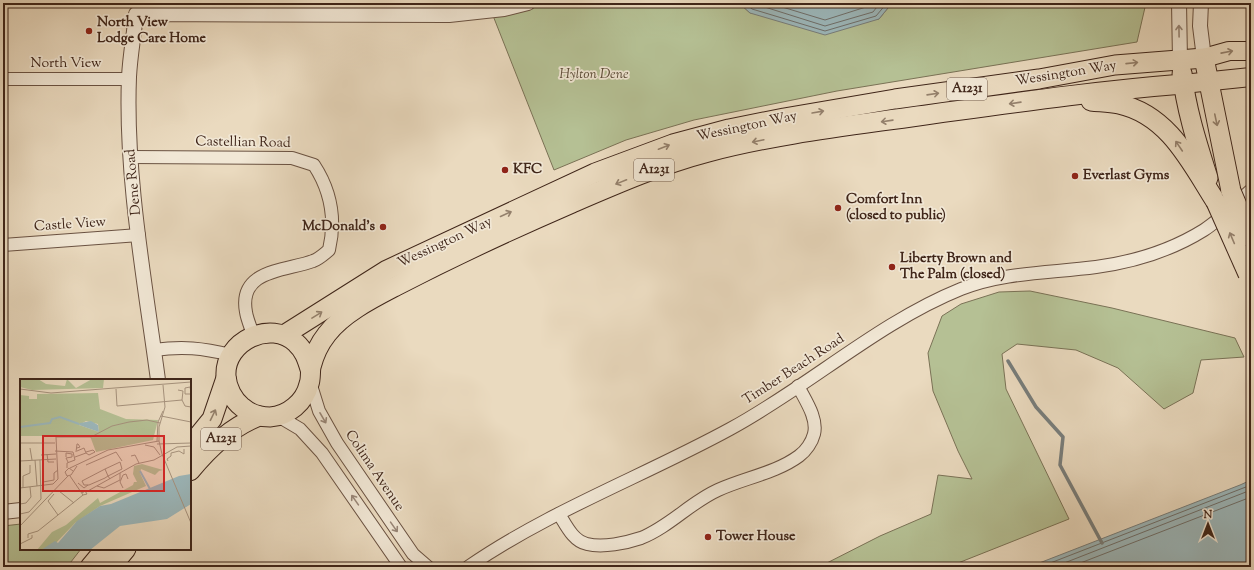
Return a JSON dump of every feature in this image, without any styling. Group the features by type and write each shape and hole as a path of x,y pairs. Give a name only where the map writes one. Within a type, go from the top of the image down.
{"highway":[{"name":"Wessington Way","path":"284,335 387,270 595,173 673,144 729,129 879,102 1039,79 1115,65 1204,58"},
{"path":"1204,58 1231,190 1251,238"},
{"path":"1180,60 1192,130 1216,202 1251,282"},
{"name":"Wessington Way","path":"226,378 230,392 240,406 259,416 278,416 296,407 307,393 317,349 328,333 345,317 387,290 513,228 623,181 707,152 779,137 1054,97 1183,84"},
{"path":"1054,97 1118,103 1133,108 1154,119 1171,134 1216,202"},
{"path":"226,378 226,370 236,347 253,335 269,332 284,335 295,342 306,356 310,375"},
{"name":"A1231","path":"191,445 212,419 226,378"},
{"name":"Wessington Way","path":"191,470 207,451 226,434 259,416"},
{"path":"90,567 104,550"},
{"path":"111,567 125,550"}],"main road":[{"name":"Wessington Way","path":"1204,58 1229,51 1251,51"},
{"name":"Wessington Way","path":"1183,84 1251,77"}],"street":[{"name":"Dene Road","path":"158,379 139,235 131,157 129,79 136,14 449,15 504,9 528,3"},
{"path":"1179,3 1180,60"},
{"path":"1201,3 1200,26 1204,58"},
{"name":"North View","path":"3,79 129,79"},
{"name":"Castellian Road","path":"131,157 292,158 314,165 323,179 329,195 332,235 329,250 314,260 264,274 253,281 245,296 246,311 253,335"},
{"name":"Timber Beach Road","path":"468,567 496,548 559,514 732,428 907,316 962,289 993,280 1062,269 1095,267 1128,261 1154,253 1205,229 1251,190"},
{"name":"Castle View","path":"3,245 139,235"},
{"path":"154,350 181,347 204,349 231,356"},
{"name":"Colima Avenue","path":"310,375 319,411 337,443 413,554 428,567"},
{"path":"559,514 571,534 578,540 587,544 614,544 630,541 649,534 717,490 783,464 799,456 809,446 813,438 815,423 798,386"},
{"path":"278,416 300,428 322,452 401,567"},
{"path":"3,512 20,510"}],"green space":[{"name":"Hylton Dene","path":"488,3 739,3 750,13 879,19 892,3 1146,3 1137,42 837,91 694,120 626,140 554,170"},
{"path":"1030,291 1112,308 1235,338 1244,357 1201,360 1193,393 1164,409 1118,368 1076,350 1017,344 1002,354 1006,389 1069,519 948,567 819,567 880,536 931,514 938,475 972,479 958,451 933,391 928,353 942,316 961,304 999,292"},
{"path":"20,524 20,550 80,550 67,567 3,567 3,526"}],"water":[{"path":"739,3 892,3 879,19 825,35 750,13"},
{"path":"1251,480 1251,567 1029,567 1240,485"}],"waterway":[{"path":"1008,361 1036,407 1063,437 1060,465 1102,543"}],"place":[{"name":"North View Lodge Care Home","path":"89,31"},
{"name":"KFC","path":"505,170"},
{"name":"Everlast Gyms","path":"1075,176"},
{"name":"Comfort Inn (closed to public)","path":"838,208"},
{"name":"McDonald's","path":"383,227"},
{"name":"Liberty Brown and The Palm (closed)","path":"892,267"},
{"name":"Tower House","path":"708,537"}]}
